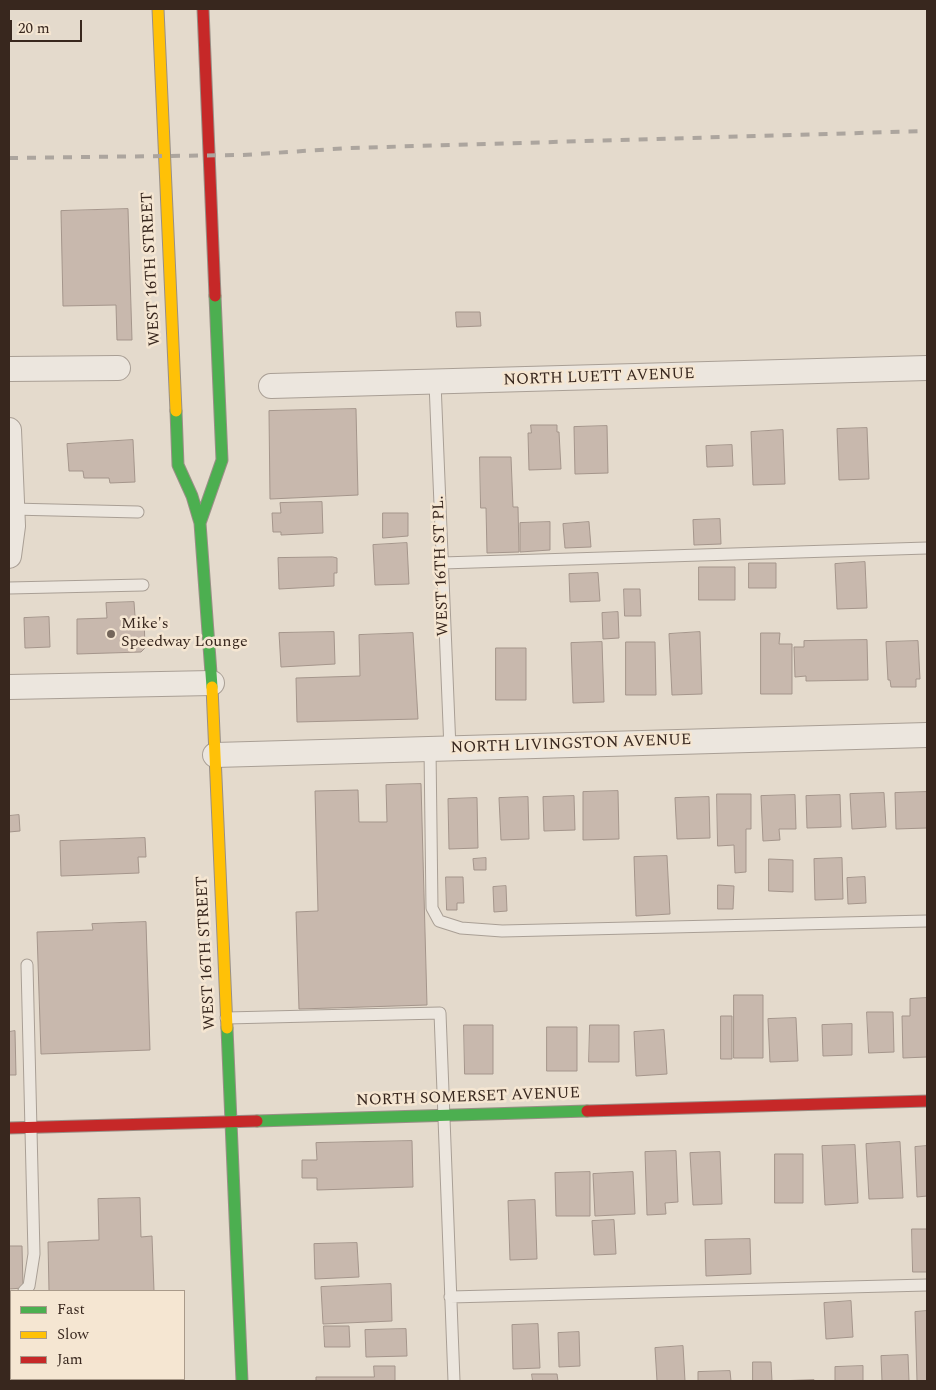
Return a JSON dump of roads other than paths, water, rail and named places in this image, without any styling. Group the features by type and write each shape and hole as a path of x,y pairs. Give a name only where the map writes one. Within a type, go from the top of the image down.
{"main road":[{"name":"WEST 16TH STREET","path":"158,9 178,465 192,496 200,523 212,684 242,1381"},
{"name":"WEST 16TH STREET","path":"200,523 222,460 203,9"},
{"name":"NORTH SOMERSET AVENUE","path":"9,1128 927,1101"}],"street":[{"path":"9,368 118,368"},
{"name":"NORTH LUETT AVENUE","path":"272,386 927,368"},
{"path":"9,430 12,509 12,544 9,556"},
{"path":"9,687 212,684"},
{"name":"NORTH LIVINGSTON AVENUE","path":"215,755 927,735"}],"lane":[{"name":"WEST 16TH ST PL.","path":"435,383 442,563 440,749 432,908 439,921 461,928 502,931 927,921"},
{"path":"12,509 138,512"},
{"path":"442,563 927,548"},
{"path":"9,588 143,585"},
{"path":"25,1290 29,1286 34,1254 28,965"},
{"path":"226,1018 440,1013 442,1115 454,1381"},
{"path":"450,1297 927,1285"}],"railway":[{"path":"9,158 243,155 349,148 927,131"}],"place":[{"name":"Mike's Speedway Lounge","path":"111,634"}]}
